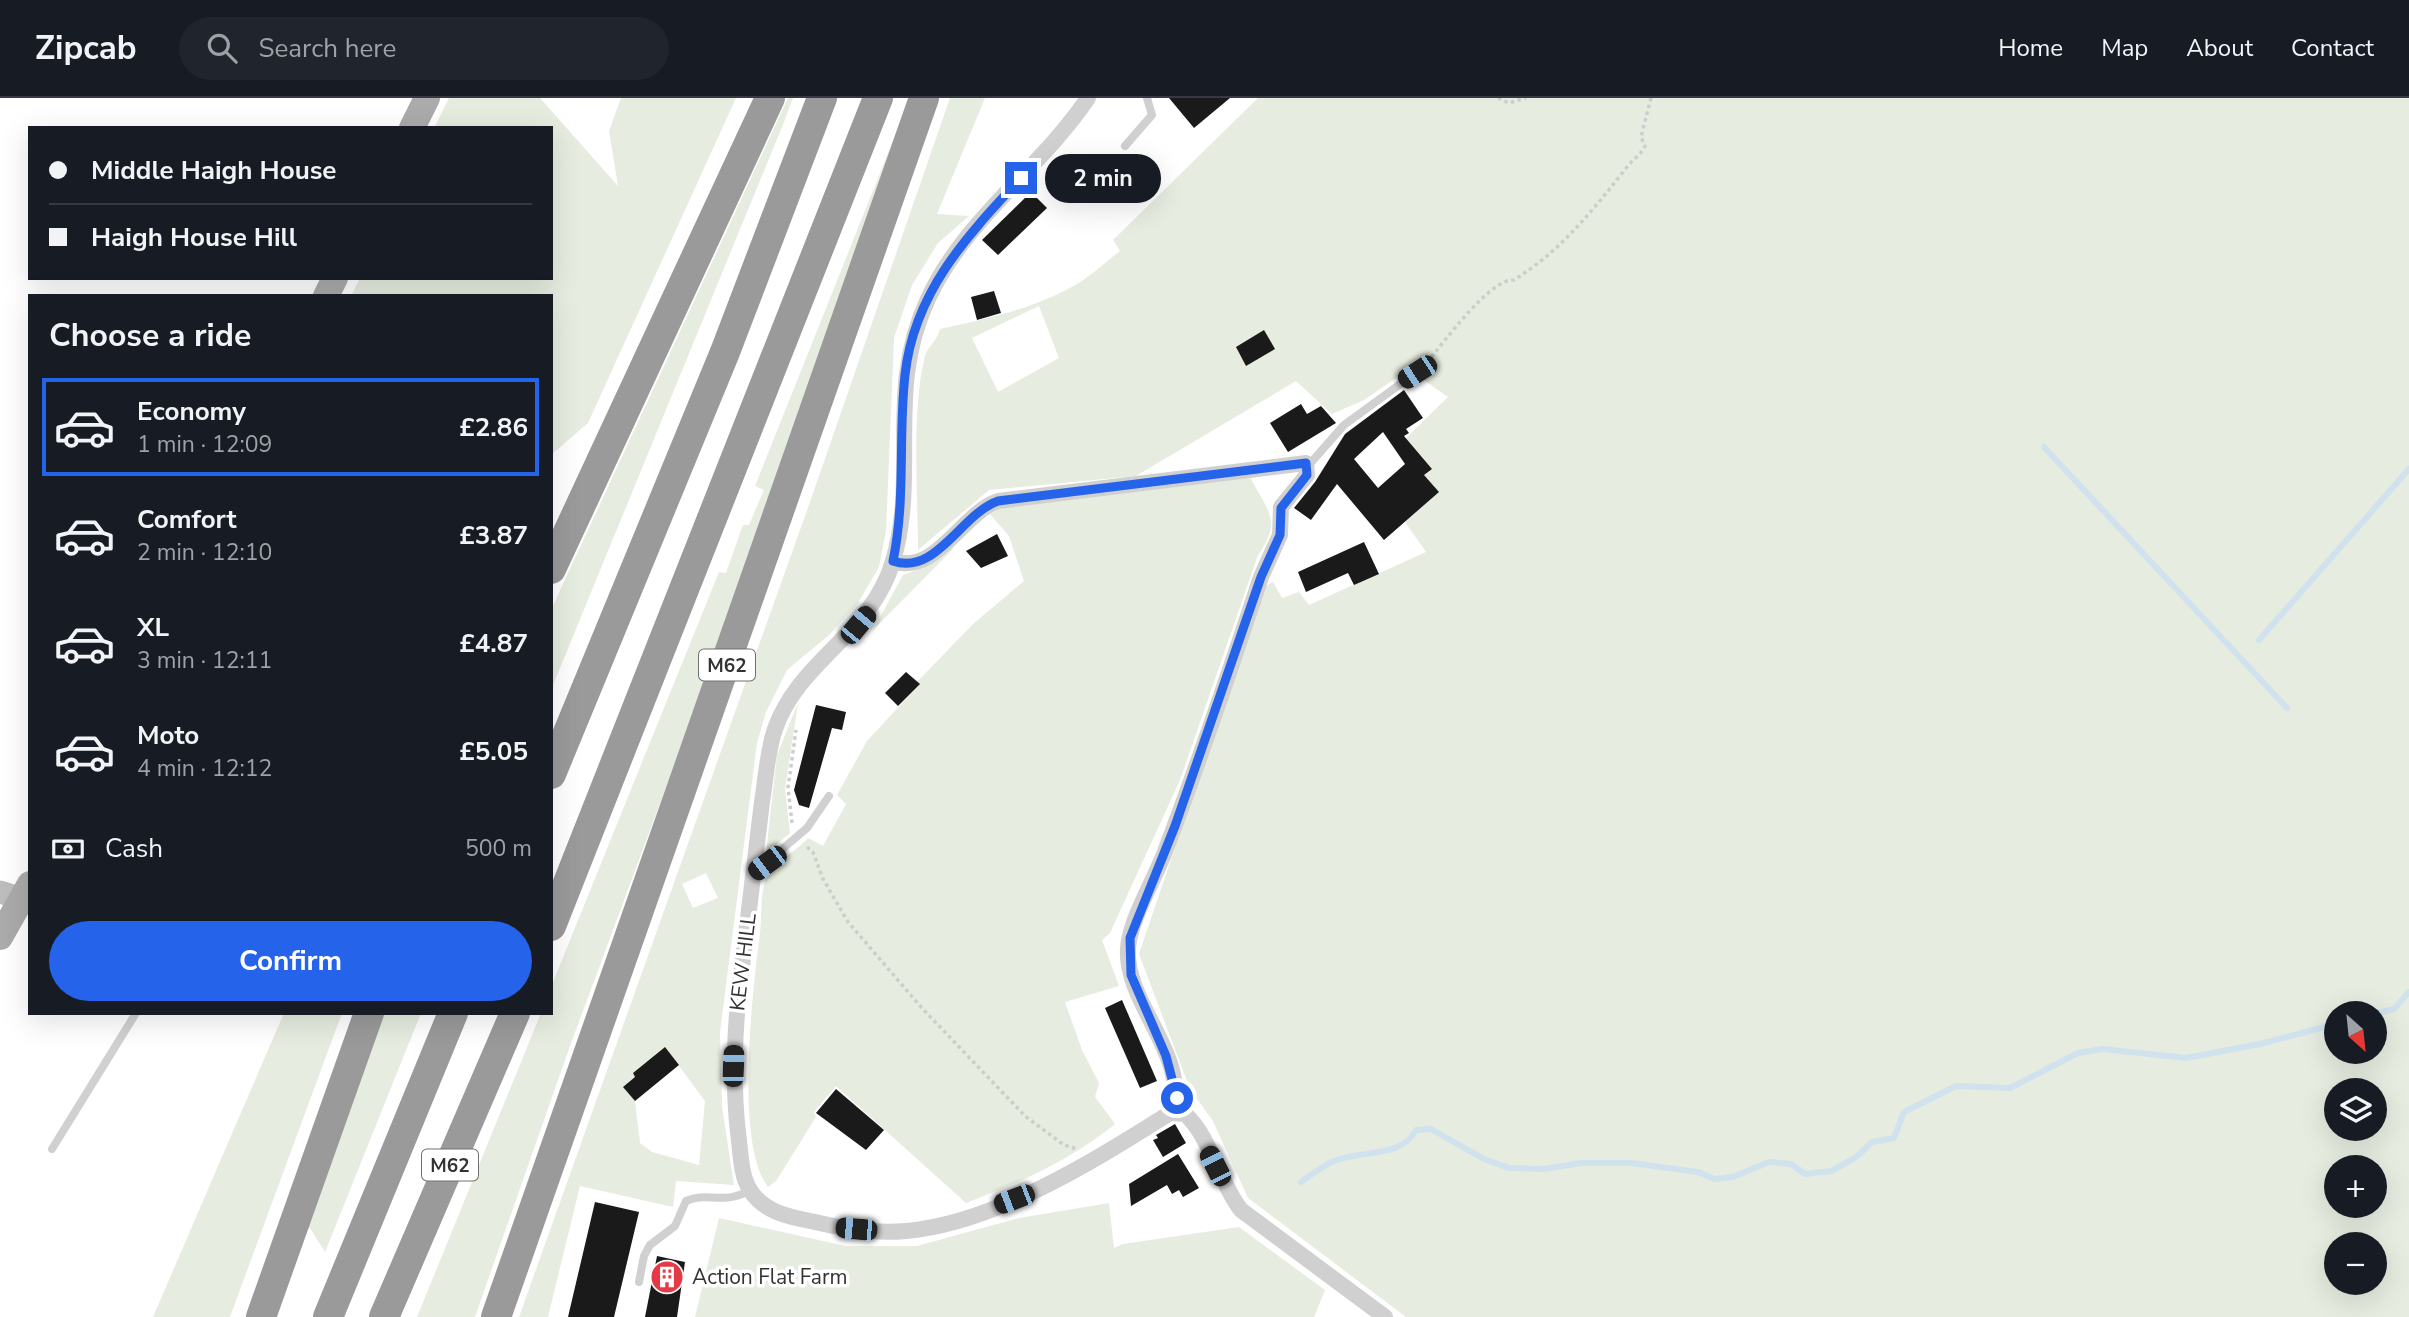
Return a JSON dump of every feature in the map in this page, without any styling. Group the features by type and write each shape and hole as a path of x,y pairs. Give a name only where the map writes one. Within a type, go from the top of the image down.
{"highway":[{"path":"553,565 770,98"},
{"path":"553,769 725,352 822,98"},
{"path":"553,921 878,98"},
{"name":"M62","path":"496,1317 750,600 924,98"},
{"path":"261,1317 368,1015"},
{"name":"M62","path":"328,1317 452,1015"},
{"name":"M62","path":"384,1317 514,1015"}],"main road":[{"path":"413,126 426,99"},
{"path":"0,937 20,894"}],"street":[{"path":"751,1191 763,1203 782,1215 836,1227 911,1231 967,1217 1090,1163 1170,1113 1177,1098 1174,1077 1131,975 1130,938 1175,826 1261,577 1280,535 1281,508 1307,475 1308,466 1306,463 998,501 985,506 926,560 909,565 893,561 901,517 904,378 909,350 923,310 952,254 1048,148 1088,98"},
{"name":"KEW HILL","path":"751,1191 742,1167 733,1066 737,1007 769,752 785,705 805,676 873,607 893,561"},
{"path":"1170,1113 1185,1114 1194,1123 1226,1187 1241,1210 1385,1317"}],"lane":[{"path":"1125,146 1152,115 1147,98"},
{"path":"1308,466 1344,425 1417,372"},
{"path":"754,873 797,838 830,796"},
{"path":"52,1149 135,1015"},
{"path":"639,1282 644,1256 650,1245 675,1226 686,1201 694,1197 735,1199 751,1191"}],"path":[{"path":"1498,98 1509,103 1526,98"},
{"path":"1417,372 1496,286 1524,274 1567,239 1607,197 1628,165 1643,151 1645,146 1641,137 1651,98"},
{"path":"797,722 788,788 797,838 813,852 823,879 848,922 921,1007 1025,1116 1064,1144 1081,1151 1090,1163"}],"shaded area":[{"path":"449,98 540,98 618,186 609,131 621,98 736,98 588,423 553,453 553,294 352,294 359,280 553,280 553,126 435,126"},
{"path":"788,98 793,98 553,685 553,606"},
{"path":"910,98 689,725 570,1046 475,1317 417,1317 540,1015 553,1015 553,982 719,572 726,573 743,525 749,525 764,490 755,486"},
{"path":"950,98 985,98 937,214 969,216 938,243 912,285 894,338 886,531 879,567 858,603 829,635 787,670 766,712 757,743 720,1032 722,1107 734,1185 676,1181 673,1207 580,1186 548,1317 519,1317 810,502","holes":["706,873 718,898 693,908 682,884","665,1047 705,1101 699,1165 652,1152 640,1143 635,1101 624,1087 635,1077 633,1073"]},
{"path":"1258,98 2409,98 2409,1317 1406,1317 1248,1198 1213,1121 1190,1089 1139,954 1263,588 1273,582 1282,598 1299,592 1309,605 1426,552 1405,522 1439,492 1424,475 1432,469 1406,438 1448,397 1421,378 1412,367 1364,400 1332,414 1296,381 1136,476 989,490 918,550 918,402 925,356 940,329 1021,309 1052,297 1089,276 1120,251 1113,240","holes":["1039,306 1059,358 998,392 972,338"]},
{"path":"1250,477 1267,507 1270,533 1258,555 1180,780 1110,933 1102,940 1119,986 1065,1002 1082,1050 1099,1083 1095,1097 1115,1124 1044,1170 966,1203 836,1086 814,1112 816,1117 776,1181 768,1187 758,1165 751,1136 749,1102 750,1026 764,885 774,867 808,838 823,846 846,804 837,795 867,741 919,685 917,682 973,624 1024,581 1009,536 990,514 1003,507"},
{"path":"950,544 953,549 873,630 903,575 925,567"},
{"path":"798,703 785,789 790,833 766,853 777,755"},
{"path":"283,1015 341,1015 230,1317 153,1317"},
{"path":"381,1015 420,1015 325,1252 310,1228 304,1232 293,1271 284,1269"},
{"path":"1109,1203 1114,1248 1123,1244 1239,1227 1325,1290 1314,1317 695,1317 719,1218 846,1246 917,1246 1019,1218"}],"building":[{"path":"1169,98 1230,98 1194,128"},
{"path":"1031,192 1047,208 998,255 982,240"},
{"path":"994,291 1001,313 977,320 971,297"},
{"path":"1264,330 1275,349 1246,366 1236,347"},
{"path":"1404,390 1423,418 1406,429 1409,433 1404,436 1432,469 1424,475 1439,492 1384,540 1337,484 1311,520 1294,508 1315,482 1345,434","holes":["1383,432 1405,464 1378,488 1354,459"]},
{"path":"1301,404 1307,414 1321,406 1336,423 1288,452 1270,423"},
{"path":"997,534 1008,556 981,568 966,551"},
{"path":"1364,542 1379,574 1354,585 1348,573 1306,592 1298,572"},
{"path":"906,672 920,684 898,706 885,693"},
{"path":"816,705 846,712 842,730 832,728 809,808 799,805 794,790"},
{"path":"1122,1000 1157,1081 1140,1088 1105,1008"},
{"path":"665,1047 679,1065 635,1101 623,1087 635,1077 633,1073"},
{"path":"836,1089 884,1130 866,1150 816,1113"},
{"path":"1175,1124 1186,1143 1163,1157 1153,1140 1158,1138 1156,1135"},
{"path":"1178,1154 1199,1188 1183,1197 1179,1190 1172,1194 1167,1185 1131,1206 1129,1184"},
{"path":"595,1202 639,1212 614,1317 568,1317"},
{"name":"Action Flat Farm","path":"657,1256 685,1262 677,1317 645,1317"}],"waterway":[{"path":"2044,447 2287,708"},
{"path":"2259,640 2409,469"},
{"path":"2387,1011 2394,1009 2409,992"},
{"path":"1301,1182 1334,1161 1391,1149 1410,1139 1416,1130 1431,1129 1484,1159 1509,1168 1544,1169 1581,1163 1631,1163 1698,1172 1715,1179 1733,1177 1769,1162 1791,1164 1805,1174 1831,1171 1855,1158 1872,1142 1894,1138 1904,1112 1956,1086 2010,1088 2078,1053 2103,1049 2186,1058 2260,1044 2324,1027"}],"place":[{"name":"Action Flat Farm","path":"667,1277"}],"route":[{"path":"1021,178 952,254 928,297 913,336 904,378 901,517 893,561 909,565 926,560 985,506 1011,498 1306,463 1309,468 1307,475 1279,513 1282,530 1261,577 1175,826 1130,938 1128,960 1131,975 1174,1077 1177,1098"}]}
